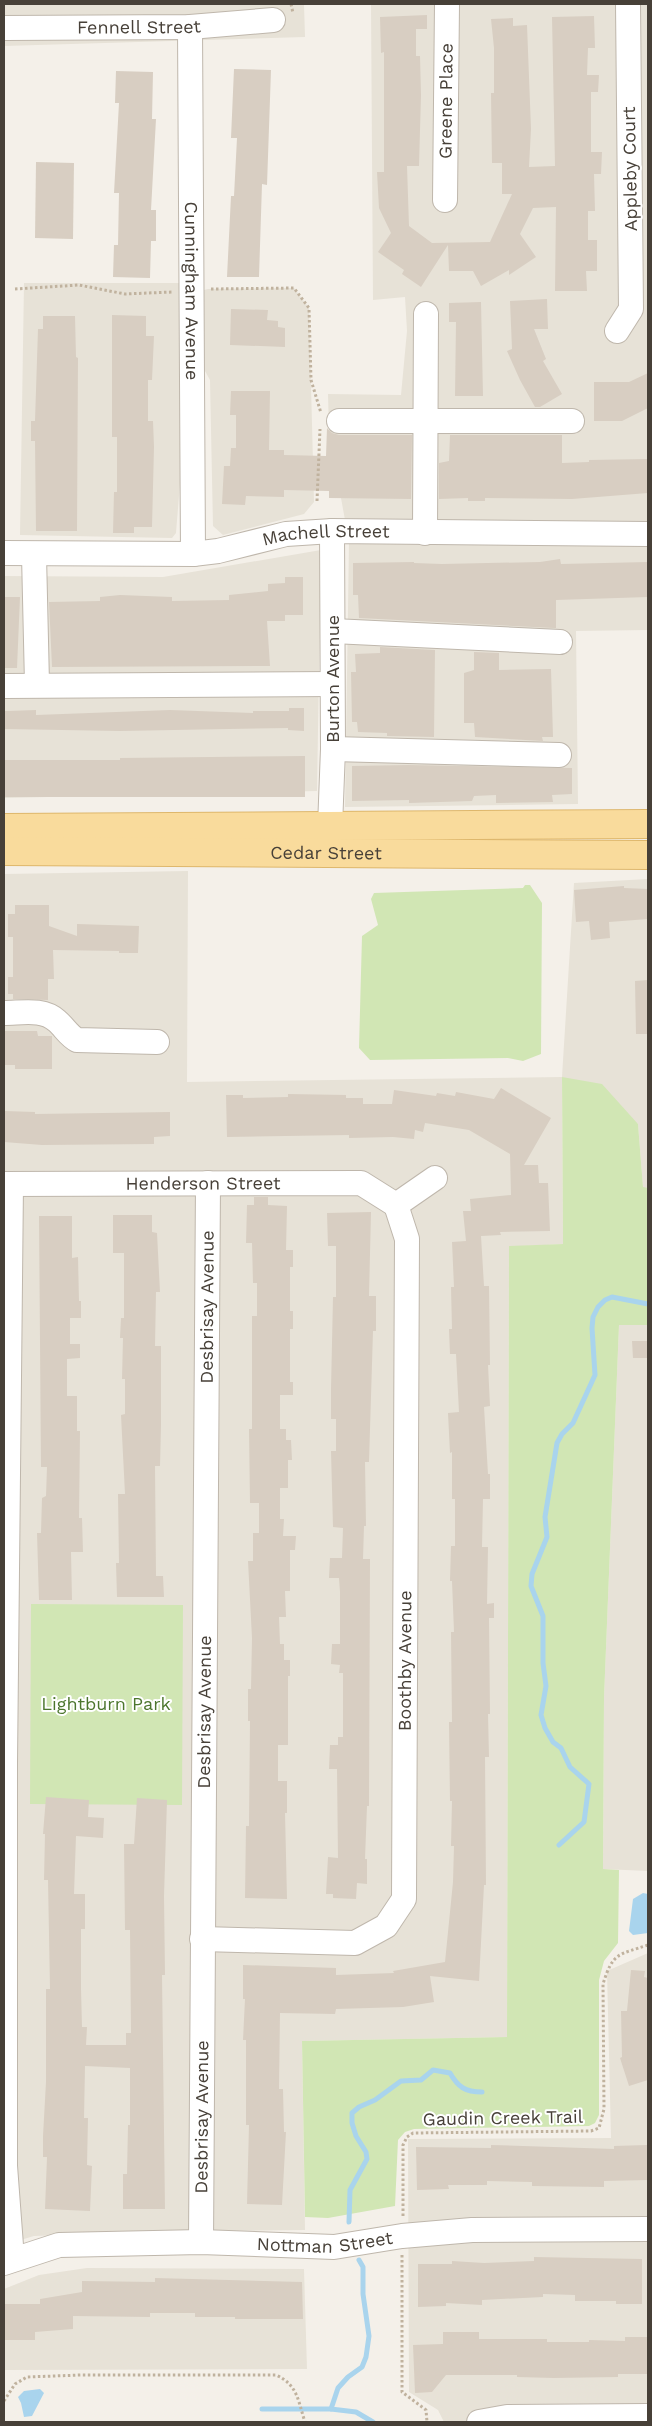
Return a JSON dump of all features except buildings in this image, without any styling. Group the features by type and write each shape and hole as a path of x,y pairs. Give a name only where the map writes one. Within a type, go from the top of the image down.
{"main road":[{"name":"Cedar Street","path":"4,828 648,824"},
{"name":"Cedar Street","path":"4,851 648,855"}],"street":[{"name":"Greene Place","path":"445,200 447,4"},
{"name":"Appleby Court","path":"616,331 631,309 628,4"},
{"name":"Fennell Street","path":"4,28 190,27 273,20"},
{"name":"Cunningham Avenue","path":"190,27 193,554"},
{"path":"426,314 426,532"},
{"path":"339,421 572,421"},
{"name":"Machell Street","path":"4,553 34,555 193,554 218,551 286,534 332,531 648,534"},
{"name":"Burton Avenue","path":"330,827 333,749 332,531"},
{"path":"34,555 37,684"},
{"path":"333,631 560,642"},
{"path":"4,686 37,684 332,684"},
{"path":"333,749 559,755"},
{"path":"4,1013 43,1012 50,1015 71,1037 77,1040 157,1042"},
{"path":"396,1205 435,1178"},
{"name":"Desbrisay Avenue","path":"201,2242 208,1183"},
{"name":"Henderson Street","path":"7,1184 361,1183 396,1205"},
{"path":"7,1184 4,1763 5,2166 8,2261"},
{"name":"Boothby Avenue","path":"202,1939 355,1943 386,1926 404,1899 407,1239 396,1205"},
{"name":"Nottman Street","path":"8,2261 59,2246 201,2242 334,2247 402,2236 472,2230 648,2229"},
{"path":"479,2422 507,2417 605,2419 648,2416"}],"path":[{"path":"15,289 79,285 125,294 176,292"},
{"path":"208,289 294,288 309,308 312,380 321,412 317,501"},
{"name":"Gaudin Creek Trail","path":"427,2422 426,2410 402,2392 403,2146 407,2137 413,2134 591,2131 598,2128 604,2108 603,1984 609,1965 618,1956 648,1945"},
{"path":"4,2401 15,2384 27,2377 81,2375 276,2375 288,2380 295,2390 305,2422"}],"shaded area":[{"path":"4,4 304,4 305,37 4,46"},
{"path":"371,4 648,4 648,630 576,631 578,804 345,807 349,542 329,432 328,394 401,395 407,331 405,297 373,300"},
{"path":"24,283 193,283 200,291 208,289 294,288 309,308 314,502 304,514 223,535 213,526 210,380 191,346 176,533 172,538 20,535"},
{"path":"321,550 317,791 4,798 4,576 163,577"},
{"path":"188,871 187,1082 562,1077 563,1244 509,1247 507,2037 302,2041 305,2230 178,2231 34,2236 4,2245 4,874"},
{"path":"648,879 648,1188 643,1188 638,1124 562,1077 574,883"},
{"path":"619,1325 648,1325 648,1871 603,1869 604,1698"},
{"path":"648,1953 648,2422 444,2422 438,2410 409,2392 408,2139 611,2138 607,1971"},
{"path":"87,2268 304,2269 307,2369 4,2370 4,2289 39,2275"}],"green space":[{"path":"525,885 530,885 542,903 541,1054 523,1061 508,1058 370,1060 359,1048 362,936 378,925 371,899 374,893 523,888"},
{"path":"562,1077 602,1084 638,1124 643,1187 648,1188 648,1325 619,1325 604,1698 603,1869 619,1870 618,1943 604,1961 599,1980 599,2115 595,2123 589,2126 414,2129 405,2132 398,2140 395,2206 328,2218 305,2217 302,2041 507,2037 509,1246 563,1244"},
{"name":"Lightburn Park","path":"31,1604 183,1605 182,1805 30,1804"}],"water":[{"path":"643,1893 648,1894 648,1933 633,1935 629,1931 633,1899"},
{"path":"40,2389 44,2393 32,2416 24,2417 18,2397 24,2391"}],"waterway":[{"path":"559,1845 584,1822 589,1784 570,1767 561,1748 553,1742 545,1728 541,1715 546,1686 543,1663 543,1616 531,1586 532,1574 547,1537 545,1517 557,1443 562,1434 573,1423 595,1375 593,1317 598,1307 605,1300 612,1297 648,1304"},
{"path":"349,2222 350,2190 367,2159 366,2152 356,2136 352,2123 352,2113 359,2107 375,2100 401,2081 421,2080 433,2070 450,2073 456,2082 467,2090 482,2092"},
{"path":"359,2260 363,2267 363,2294 369,2336 366,2357 362,2367 348,2377 338,2388 331,2409 356,2412 373,2422"},
{"path":"262,2409 331,2409"}]}
